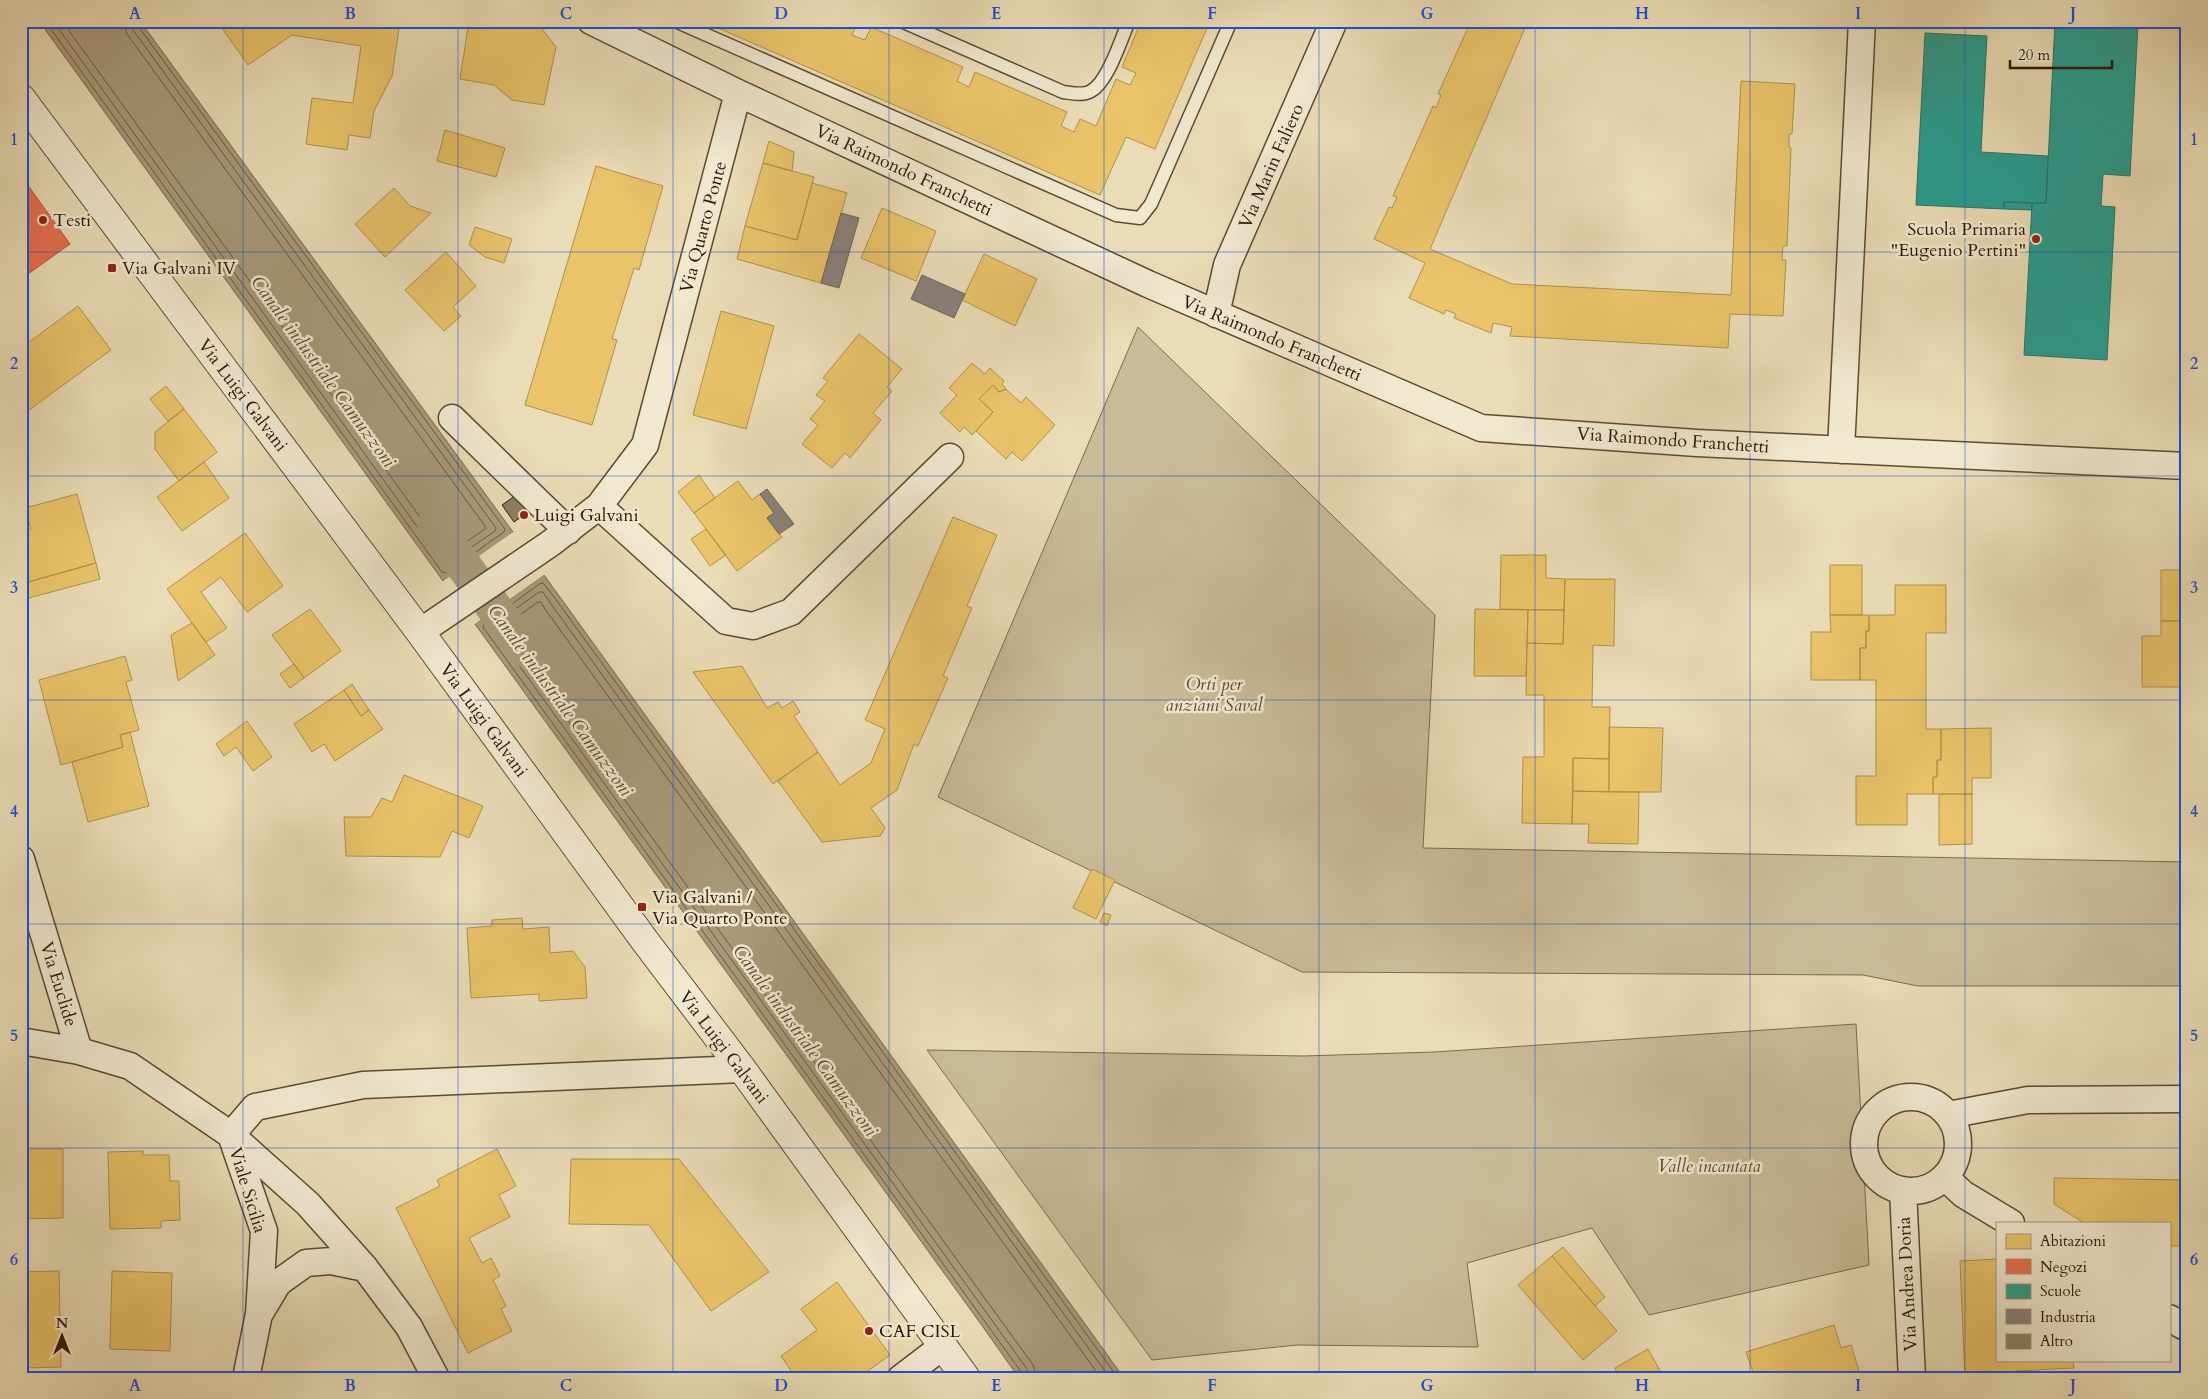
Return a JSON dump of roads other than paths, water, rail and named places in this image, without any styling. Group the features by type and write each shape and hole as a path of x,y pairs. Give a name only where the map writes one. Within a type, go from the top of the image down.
{"street":[{"path":"591,21 738,93"},
{"name":"Via Marin Faliero","path":"1216,314 1227,265 1334,21"},
{"path":"1841,450 1862,21"},
{"name":"Via Raimondo Franchetti","path":"738,93 1148,284 1481,428 1697,443 2187,466"},
{"name":"Via Quarto Ponte","path":"431,626 559,537 599,506 645,445 738,93"},
{"name":"Via Luigi Galvani","path":"21,98 431,626 645,941 742,1070 966,1378"},
{"path":"452,418 559,537"},
{"path":"599,506 726,621 753,626 791,612 950,457"},
{"name":"Via Euclide","path":"21,859 79,1051"},
{"path":"21,1041 79,1051 130,1066 230,1135 255,1107 363,1086 742,1070"},
{"path":"1917,1097 1934,1103 1948,1114 1955,1126 1958,1140 1953,1166 1945,1177 1932,1186 1918,1190 1903,1190 1886,1184 1872,1172 1865,1155 1864,1137 1870,1120 1882,1106 1899,1099 1917,1097"},
{"path":"1948,1114 2028,1100 2187,1099"},
{"name":"Viale Sicilia","path":"230,1135 308,1204 365,1268 409,1327 436,1378"},
{"name":"Viale Sicilia","path":"230,1135 264,1232 260,1314 246,1378"},
{"path":"1945,1177 1963,1194 2009,1222"},
{"name":"Via Andrea Doria","path":"1903,1190 1912,1378"},
{"name":"Viale Sicilia","path":"260,1314 278,1283 306,1264 331,1261 365,1268"},
{"path":"2170,1319 2187,1328"},
{"path":"901,1378 943,1346"}],"lane":[{"path":"675,21 1116,216 1140,218 1159,186 1231,21"},
{"path":"901,21 1063,92 1081,94 1092,91 1101,81 1112,63 1129,21"}],"water":[{"path":"39,21 140,21 513,532 443,581"},
{"path":"544,575 1124,1378 1019,1378 475,624"}],"waterway":[{"name":"Canale industriale Camuzzoni","path":"435,526 524,649"}],"place":[{"name":"Testi","path":"43,220"},
{"name":"Scuola Primaria \"Eugenio Pertini\"","path":"2036,239"},
{"name":"Via Galvani IV","path":"112,268"},
{"name":"Luigi Galvani","path":"524,515"},
{"name":"Via Galvani / Via Quarto Ponte","path":"642,907"},
{"name":"CAF CISL","path":"869,1331"}],"park label":[{"name":"Orti per anziani Saval","path":"1214,694"},
{"name":"Valle incantata","path":"1709,1166"}]}
